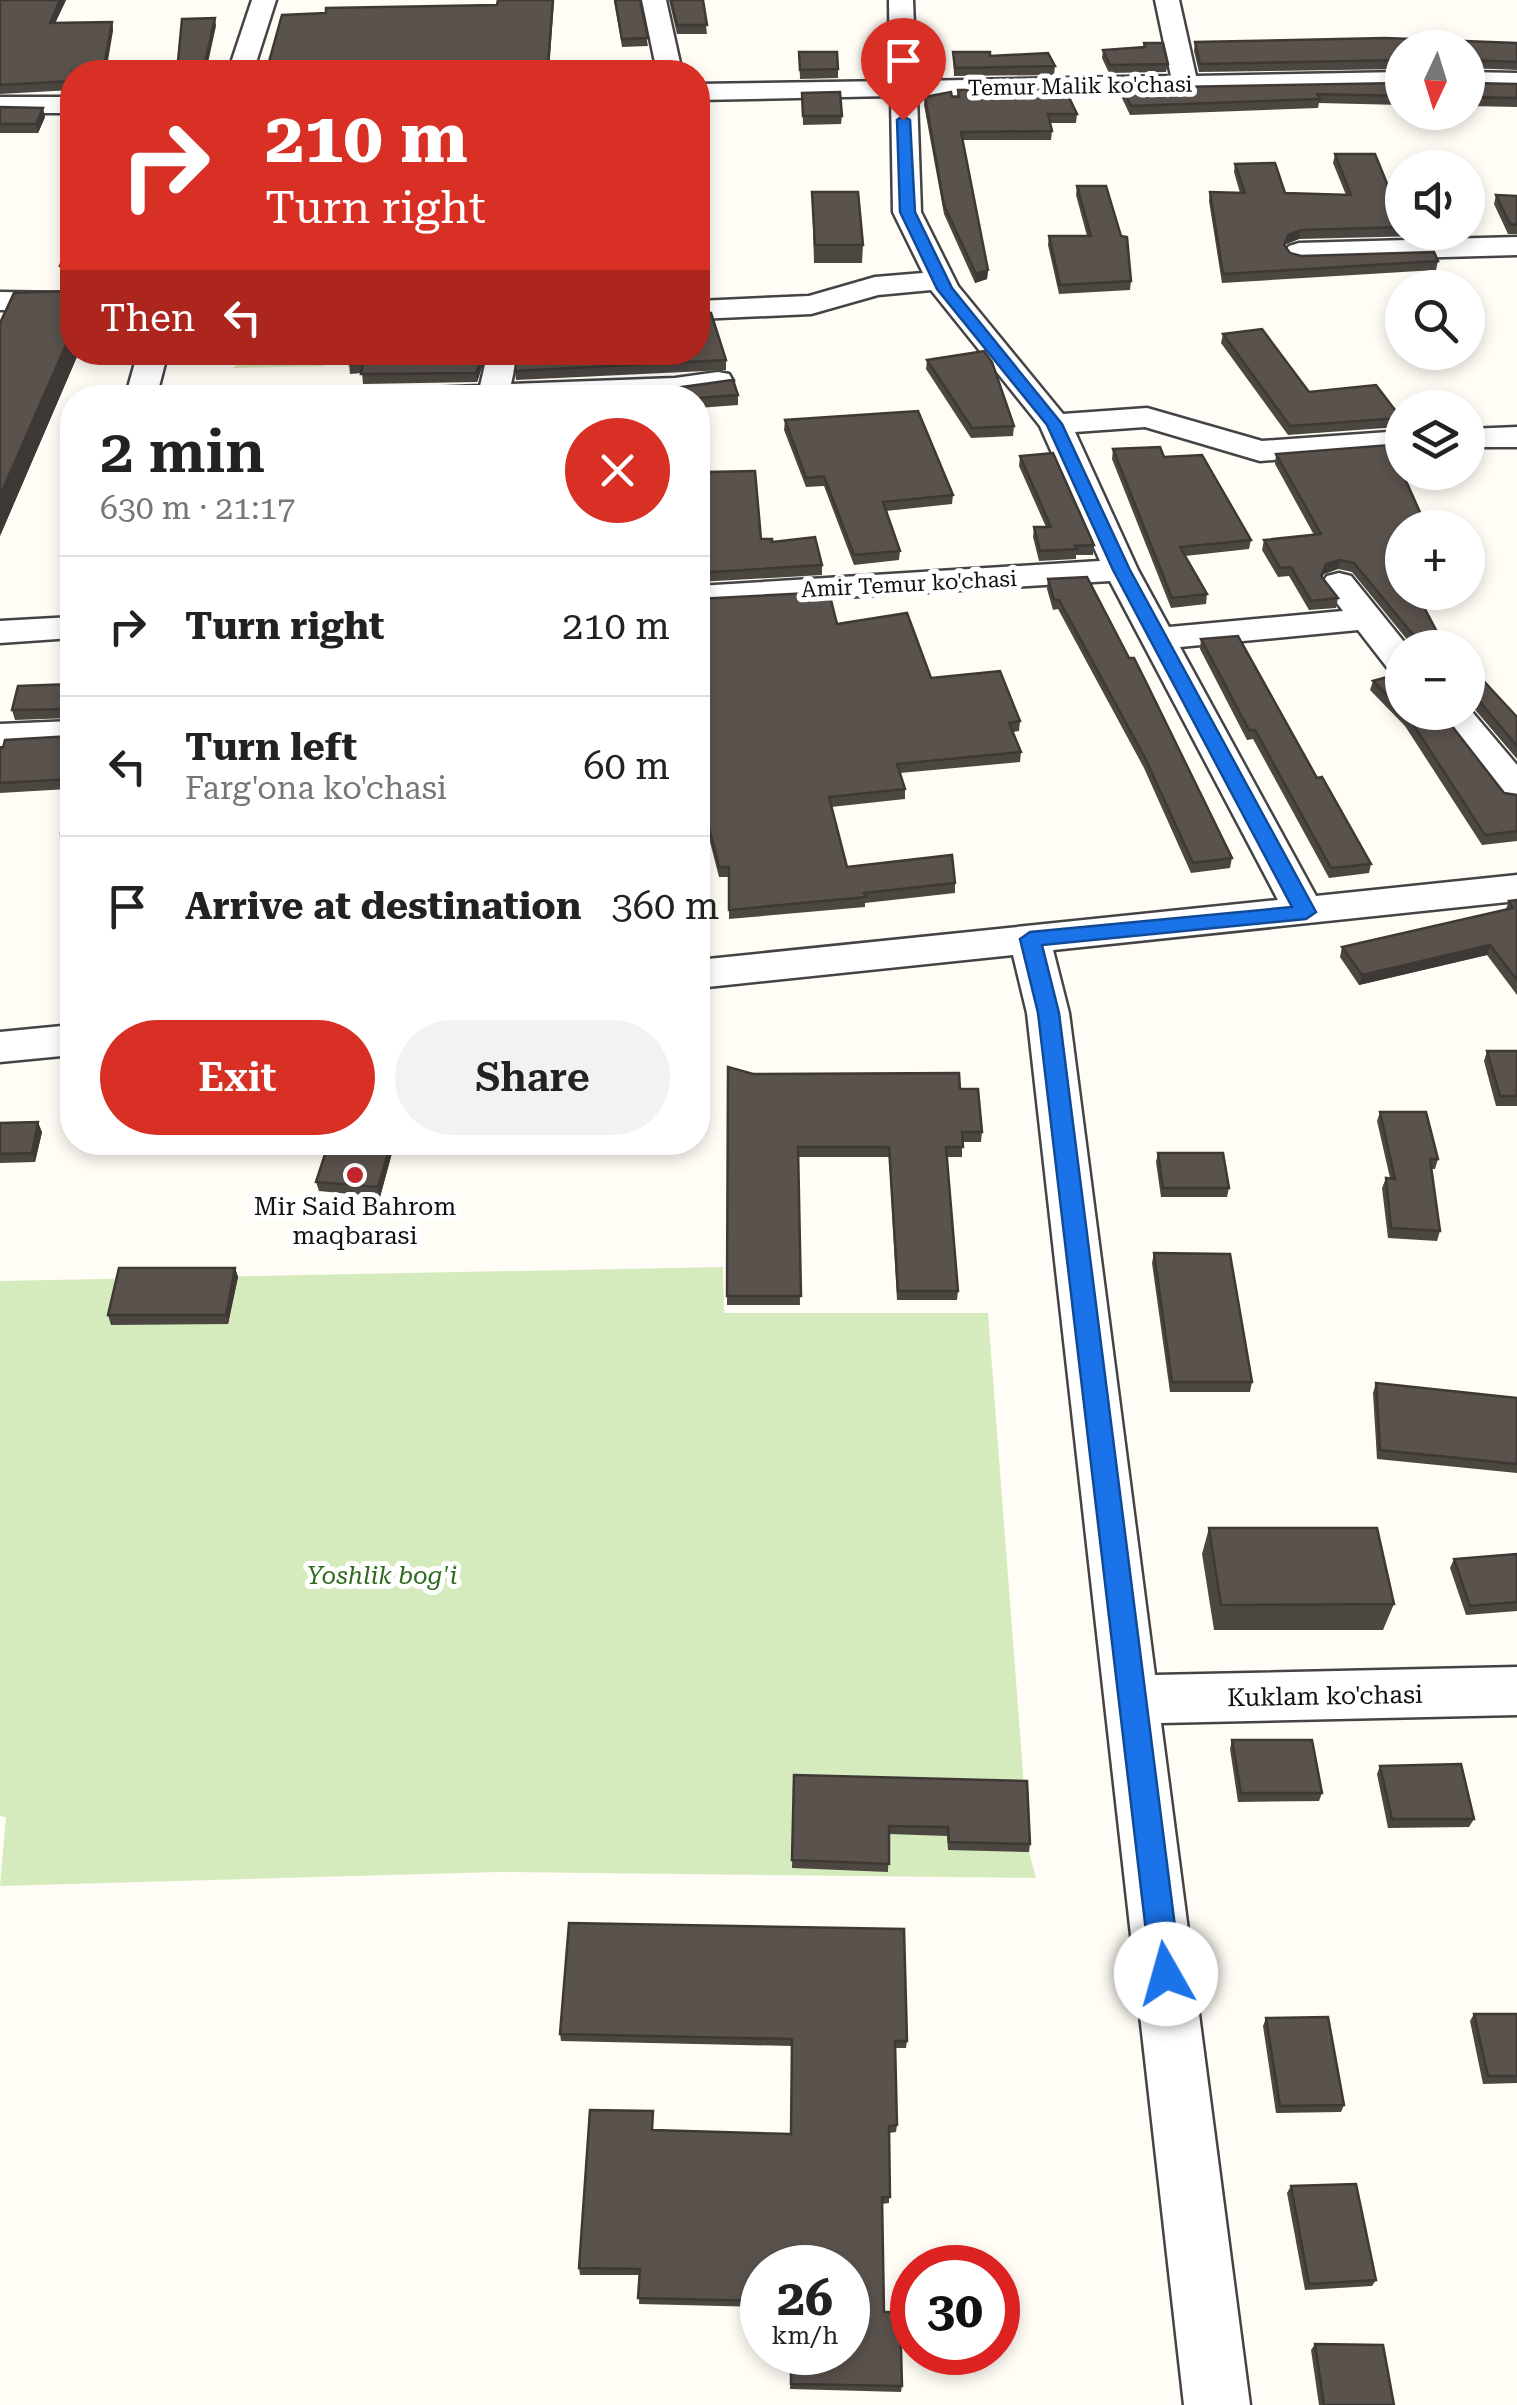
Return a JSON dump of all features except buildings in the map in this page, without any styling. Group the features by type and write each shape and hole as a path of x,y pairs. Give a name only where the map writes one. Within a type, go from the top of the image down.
{"street":[{"path":"244,60 264,0"},
{"path":"654,0 667,60"},
{"path":"901,0 908,212 940,280 1054,424 1121,570 1306,912"},
{"path":"1167,0 1185,84"},
{"name":"Temur Malik ko'chasi","path":"710,92 1385,80"},
{"path":"1485,80 1517,81"},
{"path":"0,106 60,105"},
{"path":"1299,252 1517,246"},
{"path":"710,309 811,304 875,286 940,280"},
{"path":"0,301 60,302"},
{"path":"703,385 718,381"},
{"path":"1054,424 1147,416 1260,452 1385,441"},
{"path":"1485,438 1517,437"},
{"name":"Amir Temur ko'chasi","path":"710,595 1121,570"},
{"path":"1339,582 1385,641"},
{"path":"1157,639 1366,618"},
{"path":"0,632 60,629"},
{"path":"1469,730 1517,791"},
{"path":"0,735 60,732"},
{"path":"710,973 1517,888"},
{"path":"1030,939 1048,1013 1217,2405"},
{"path":"0,1048 60,1041"},
{"name":"Kuklam ko'chasi","path":"1134,1700 1517,1691"}],"green space":[{"path":"238,365 323,365 323,366 233,368"},
{"name":"Yoshlik bog'i","path":"723,1267 724,1313 988,1313 1029,1852 1036,1878 498,1872 0,1886 6,1817 0,1816 0,1281"}],"place":[{"name":"Mir Said Bahrom maqbarasi","path":"355,1175"}],"route":[{"path":"903,120 908,212 945,289 1054,424 1121,570 1306,912 1030,939 1048,1013 1166,1974"}]}
